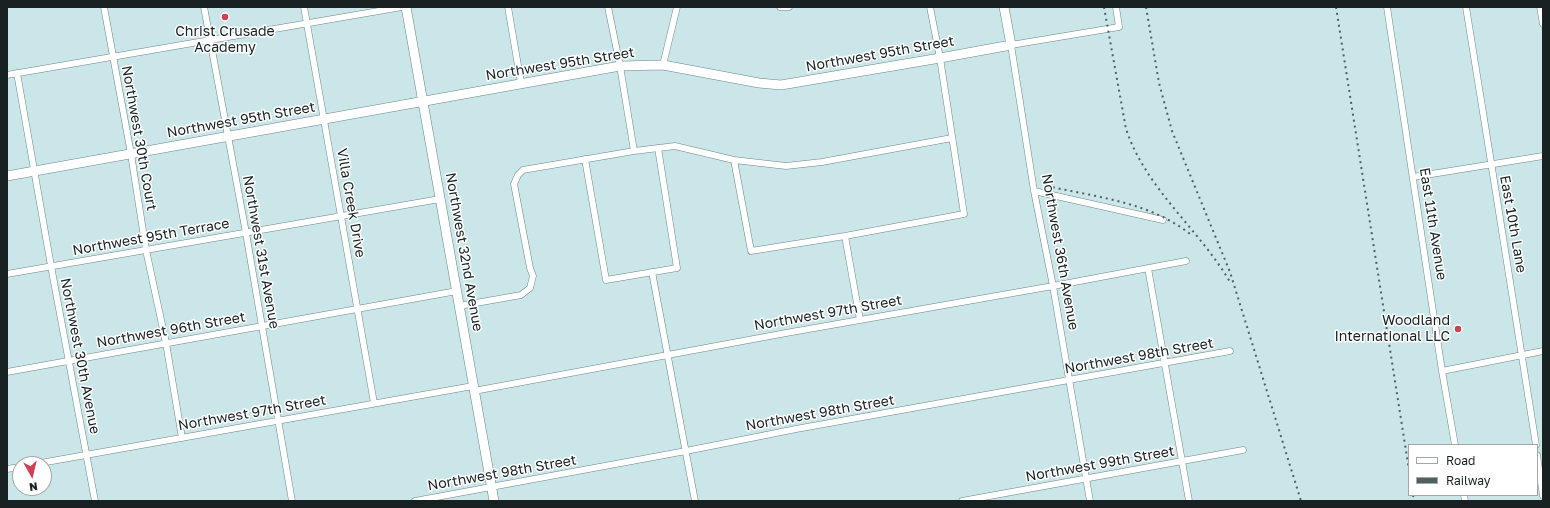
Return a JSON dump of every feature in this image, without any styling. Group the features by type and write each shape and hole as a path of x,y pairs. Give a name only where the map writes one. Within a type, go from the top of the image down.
{"street":[{"name":"Northwest 30th Court","path":"104,7 131,154 146,250 166,344 182,438"},
{"name":"Northwest 31st Avenue","path":"204,7 229,136 292,501"},
{"name":"Villa Creek Drive","path":"304,7 374,403"},
{"path":"7,75 402,7"},
{"name":"Northwest 32nd Avenue","path":"406,7 494,501"},
{"path":"508,7 521,83"},
{"path":"608,7 620,66 634,151"},
{"path":"663,65 677,7"},
{"path":"780,7 789,7"},
{"path":"734,160 751,251 845,236 964,214 940,58 930,7"},
{"name":"Northwest 36th Avenue","path":"1004,7 1034,191 1053,286 1090,501"},
{"name":"Northwest 95th Street","path":"7,176 620,66 663,65 759,83 780,85 1119,28 1116,7"},
{"name":"East 11th Avenue","path":"1387,7 1442,372 1455,444"},
{"name":"East 10th Lane","path":"1466,7 1490,165 1523,355 1536,444"},
{"path":"1540,7 1543,24"},
{"name":"Northwest 30th Avenue","path":"17,73 95,501"},
{"path":"459,306 521,296 530,288 533,276 530,268 514,184 523,170 634,151 675,146 734,160 786,166 822,162 952,138"},
{"path":"585,159 606,280 677,268 658,148"},
{"path":"1413,177 1543,156"},
{"path":"1034,191 1163,220"},
{"name":"Northwest 95th Terrace","path":"7,274 440,199"},
{"path":"845,236 860,320"},
{"name":"Northwest 97th Street","path":"52,461 374,403 474,388 669,355 1186,261"},
{"path":"1148,268 1189,501"},
{"path":"652,272 669,355 695,501"},
{"name":"Northwest 96th Street","path":"7,372 457,292"},
{"path":"1442,372 1543,351"},
{"name":"Northwest 98th Street","path":"415,501 492,488 796,429 1230,352"},
{"name":"Northwest 99th Street","path":"962,501 1243,450"},
{"path":"1538,462 1543,496"}],"railway":[{"path":"1104,7 1126,129 1135,151 1146,171 1203,244 1230,282"},
{"path":"1146,7 1159,83 1172,131 1230,272 1301,501"},
{"path":"1336,7 1408,464"},
{"path":"1047,186 1122,202 1140,208 1174,223 1190,234"},
{"path":"1413,496 1414,501"}],"place":[{"name":"Christ Crusade Academy","path":"225,17"},
{"name":"Woodland International LLC","path":"1458,329"}]}
